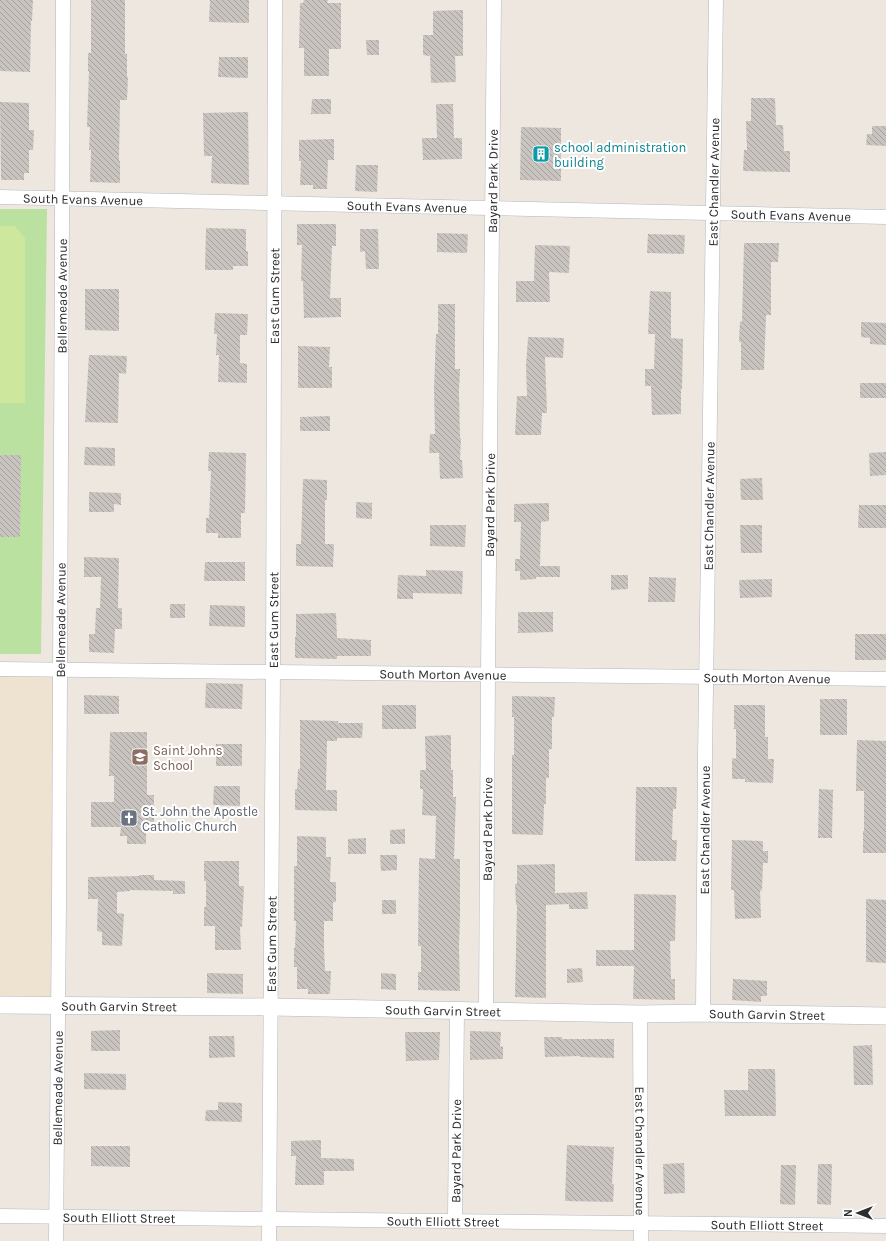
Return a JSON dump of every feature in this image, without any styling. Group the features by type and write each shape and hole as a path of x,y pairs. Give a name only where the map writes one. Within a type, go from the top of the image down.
{"street":[{"name":"Bellemeade Avenue","path":"56,1241 63,0"},
{"name":"East Gum Street","path":"269,1241 273,671 273,203 275,0"},
{"name":"Bayard Park Drive","path":"486,1010 494,0"},
{"name":"East Chandler Avenue","path":"703,1013 712,214 716,0"},
{"name":"South Evans Avenue","path":"0,197 886,218"},
{"name":"South Morton Avenue","path":"0,669 886,679"},
{"name":"South Garvin Street","path":"0,1005 271,1007 640,1014 703,1013 886,1016"},
{"name":"Bayard Park Drive","path":"455,1221 457,1010"},
{"name":"East Chandler Avenue","path":"640,1014 641,1241"},
{"name":"South Elliott Street","path":"0,1216 886,1226"}],"shaded area":[{"path":"0,671 55,672 53,1001 0,1001"}],"green space":[{"path":"0,209 47,209 41,654 0,654"},
{"path":"0,226 15,226 25,238 25,403 0,403"}],"building":[{"path":"0,0 33,0 30,72 0,71"},
{"path":"91,0 125,0 125,54 127,54 128,77 127,100 120,100 120,183 90,182 90,127 87,127 89,71 88,53 91,53"},
{"path":"210,0 249,0 249,23 209,22"},
{"path":"304,0 328,0 327,3 341,3 341,49 329,49 329,76 304,76 304,48 299,48 300,3 303,3"},
{"path":"463,10 463,56 455,56 456,82 431,83 430,56 423,55 423,35 433,35 433,11"},
{"path":"366,40 379,40 379,55 367,55"},
{"path":"219,57 248,57 248,78 218,77"},
{"path":"751,98 775,98 776,125 783,125 784,151 790,151 790,172 743,171 744,150 747,150 746,121 751,121"},
{"path":"312,99 331,99 331,114 311,114"},
{"path":"0,102 29,103 29,130 34,130 33,150 29,150 29,173 24,173 24,180 1,180"},
{"path":"436,104 453,104 454,138 462,138 462,159 423,160 422,138 437,138"},
{"path":"248,112 249,185 211,183 212,156 204,156 203,113"},
{"path":"872,126 886,126 886,146 866,145 867,134 872,134"},
{"name":"school administration building","path":"521,127 561,128 561,181 520,180"},
{"path":"334,139 334,160 328,160 327,189 313,189 313,185 300,185 301,161 299,161 299,140"},
{"path":"356,165 378,165 377,192 355,191"},
{"path":"297,224 336,224 336,246 332,246 330,298 341,298 341,317 304,318 303,281 301,281 302,245 297,245"},
{"path":"206,228 246,229 248,266 233,266 233,270 205,270"},
{"path":"360,229 378,229 379,269 366,269 365,251 360,252"},
{"path":"437,233 468,234 467,253 437,252"},
{"path":"648,234 685,235 684,254 647,253"},
{"path":"744,243 779,243 778,262 771,262 771,315 766,315 764,370 741,370 741,342 739,342 740,321 742,322"},
{"path":"535,245 570,246 569,273 549,272 550,302 516,302 516,281 534,281"},
{"path":"85,289 119,289 119,331 85,330"},
{"path":"650,291 671,292 671,338 683,339 681,414 652,415 651,386 645,386 645,369 654,369 655,334 648,334"},
{"path":"438,304 455,304 455,369 460,369 460,460 462,460 463,478 440,479 439,453 429,453 430,434 435,434 434,390 436,334 438,334"},
{"path":"215,313 248,314 247,335 240,335 240,363 247,364 247,383 218,382 219,355 216,355 217,334 214,334"},
{"path":"861,322 886,323 886,345 870,344 870,338 861,337"},
{"path":"528,337 564,338 563,358 545,357 547,413 542,413 541,435 515,435 517,396 527,396 526,366"},
{"path":"298,346 330,347 329,367 332,367 332,388 298,388"},
{"path":"89,355 127,356 126,374 119,373 118,423 85,422"},
{"path":"860,383 886,383 886,398 860,398"},
{"path":"330,416 330,431 300,431 300,417"},
{"path":"85,447 115,448 115,466 84,465"},
{"path":"209,452 246,453 245,513 241,513 241,538 218,538 218,533 206,533 206,518 209,518 211,471 208,471"},
{"path":"886,452 886,475 870,476 869,453"},
{"path":"0,455 21,455 20,537 0,537"},
{"path":"762,478 763,500 741,500 740,479"},
{"path":"303,479 327,480 327,500 325,500 325,544 334,544 333,567 296,566 296,544 301,544"},
{"path":"89,492 121,493 121,505 114,504 114,512 89,512"},
{"path":"356,502 372,503 372,519 356,518"},
{"path":"549,503 549,521 541,522 540,566 560,566 560,577 536,577 536,579 520,580 520,571 515,571 515,559 520,559 521,522 514,522 514,504"},
{"path":"859,505 886,505 886,528 858,528"},
{"path":"430,525 466,525 465,547 430,546"},
{"path":"740,525 762,525 762,553 741,553"},
{"path":"84,557 119,558 118,608 122,608 122,629 115,629 114,653 89,652 89,634 95,634 96,608 100,608 101,577 84,577"},
{"path":"205,562 245,562 245,581 204,581"},
{"path":"426,570 463,571 462,594 413,593 413,599 397,599 398,575 426,576"},
{"path":"611,575 628,575 628,589 611,590"},
{"path":"649,577 676,578 675,602 648,602"},
{"path":"772,579 772,597 740,598 739,580"},
{"path":"170,604 185,604 185,618 170,618"},
{"path":"210,605 245,606 245,627 209,626"},
{"path":"518,612 553,612 553,632 518,633"},
{"path":"336,613 337,638 371,640 371,656 337,656 337,659 295,658 296,614"},
{"path":"855,634 886,634 886,660 855,660"},
{"path":"206,683 243,684 242,709 205,708"},
{"path":"84,695 119,696 119,714 84,714"},
{"path":"512,696 555,697 554,717 552,717 552,749 549,749 549,778 546,778 546,804 544,804 543,835 512,834 512,755 514,755 514,717 512,717"},
{"path":"820,699 847,699 847,735 820,735"},
{"path":"382,705 416,705 416,729 382,729"},
{"path":"734,705 765,705 765,737 768,737 768,759 774,759 773,783 745,782 745,779 732,779 732,758 736,759"},
{"path":"300,720 363,723 362,738 337,738 337,741 327,741 326,790 337,790 337,811 295,810 295,789 297,789 298,769 300,769"},
{"path":"110,732 147,732 147,795 154,795 154,822 146,822 146,844 127,844 127,836 120,836 121,827 91,827 91,802 114,802 114,776 109,776"},
{"path":"451,735 453,797 456,797 454,859 460,859 460,991 418,990 418,972 421,972 421,946 418,946 419,858 435,859 436,816 422,815 423,789 420,789 420,770 426,770 425,736"},
{"path":"857,740 886,741 886,853 863,853 864,791 856,791"},
{"path":"216,744 242,744 242,766 216,766"},
{"path":"214,786 240,786 240,806 213,805"},
{"path":"636,787 677,787 676,809 673,809 672,840 677,840 676,861 635,861"},
{"path":"819,789 833,790 832,838 818,838"},
{"path":"405,829 405,844 390,844 390,830"},
{"path":"297,836 326,837 326,857 331,857 330,882 336,882 336,902 333,902 333,921 324,921 325,971 331,971 330,994 308,994 308,989 297,989 297,967 294,967 296,921 294,921 294,866 297,866"},
{"path":"366,838 366,854 348,854 348,839"},
{"path":"732,840 763,841 763,851 768,851 768,863 763,863 762,891 760,890 761,918 735,919 734,890 731,890"},
{"path":"380,855 397,855 397,870 381,871"},
{"path":"204,861 239,861 239,886 244,886 242,927 240,927 241,950 215,950 215,926 204,926 206,881 204,881"},
{"path":"555,864 555,893 587,892 588,909 569,909 569,904 546,905 546,998 515,997 517,905 515,884 517,884 517,865"},
{"path":"154,875 154,880 185,881 185,894 173,894 173,891 130,890 117,892 117,913 124,914 122,946 102,945 102,932 97,931 98,899 88,899 88,877"},
{"path":"634,894 676,895 675,941 670,941 671,979 675,979 675,1000 633,999 634,966 596,966 596,950 634,950"},
{"path":"866,899 886,900 886,963 866,962"},
{"path":"382,900 396,900 396,914 382,914"},
{"path":"582,968 583,982 567,983 567,969"},
{"path":"207,973 243,974 243,994 207,993"},
{"path":"381,973 396,974 396,990 381,989"},
{"path":"733,979 767,981 767,996 761,996 761,1002 732,1000"},
{"path":"120,1030 120,1051 91,1051 91,1031"},
{"path":"470,1031 501,1032 500,1047 503,1046 503,1059 470,1060"},
{"path":"405,1032 440,1032 439,1060 406,1061"},
{"path":"209,1036 234,1036 235,1057 209,1058"},
{"path":"544,1037 562,1037 562,1039 614,1039 614,1058 580,1056 545,1057"},
{"path":"872,1045 873,1085 854,1085 853,1046"},
{"path":"748,1069 775,1069 776,1116 725,1116 724,1090 748,1090"},
{"path":"84,1073 126,1074 126,1090 84,1089"},
{"path":"218,1102 242,1103 242,1122 205,1121 206,1110 218,1110"},
{"path":"321,1140 321,1158 354,1159 354,1171 324,1171 324,1185 295,1185 296,1156 291,1156 291,1141"},
{"path":"567,1145 614,1147 612,1184 614,1184 613,1202 565,1201"},
{"path":"91,1146 130,1146 130,1167 91,1166"},
{"path":"684,1163 685,1193 664,1194 663,1164"},
{"path":"818,1164 832,1164 831,1205 817,1204"},
{"path":"781,1165 796,1165 795,1205 780,1204"}],"place":[{"name":"school administration building","path":"541,154"},
{"name":"Saint Johns School","path":"140,757"},
{"name":"St. John the Apostle Catholic Church","path":"129,818"}]}
